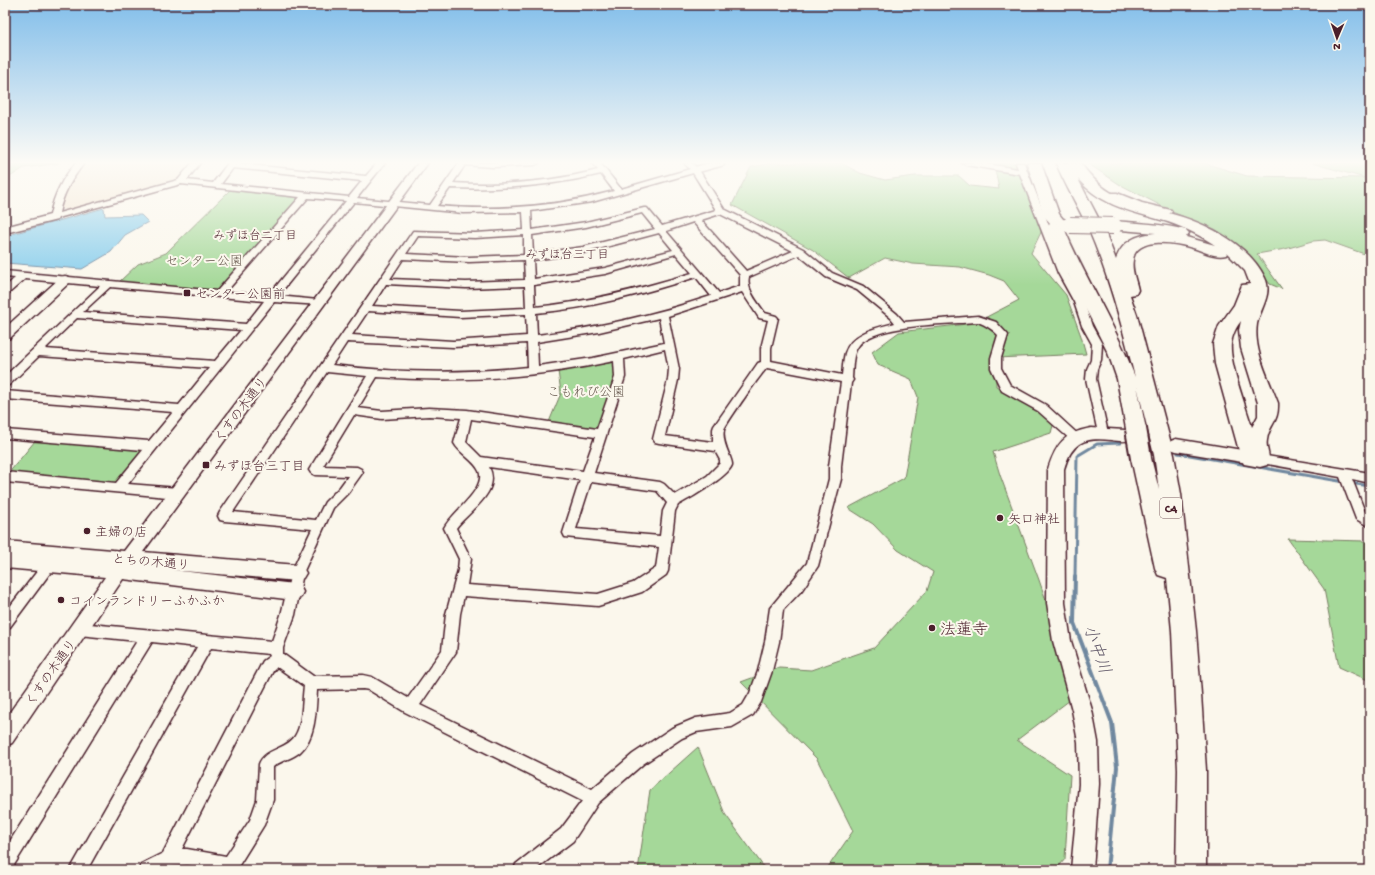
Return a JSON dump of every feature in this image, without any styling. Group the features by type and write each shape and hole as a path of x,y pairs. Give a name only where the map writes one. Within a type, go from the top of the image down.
{"highway":[{"path":"1046,204 1052,216 1065,222 1113,224 1159,229 1182,233 1226,250 1247,281 1247,295 1242,306 1228,326 1222,344 1224,364 1255,459"},
{"name":"C4","path":"1079,204 1091,229 1106,268 1138,370 1156,454 1180,731 1180,870"},
{"name":"C4","path":"1083,204 1096,229 1112,269 1170,450 1170,494 1187,678 1192,770 1192,870"},
{"path":"1122,204 1196,228 1250,267 1257,279 1259,296 1249,321 1248,328 1250,347 1268,403 1269,412 1268,419 1256,439 1255,459"},
{"path":"1065,222 1056,228 1068,258 1117,353 1126,378 1130,432 1141,458 1167,570"},
{"path":"1170,450 1158,413 1125,268 1126,255 1129,250 1139,242 1157,238 1191,241 1226,250"}],"street":[{"path":"54,218 56,204"},
{"path":"5,230 104,204"},
{"path":"219,294 297,204"},
{"path":"119,487 348,204"},
{"path":"392,204 463,211 527,209 567,204"},
{"name":"くすの木通り","path":"5,736 123,565 392,204"},
{"path":"432,208 435,204"},
{"path":"716,204 721,211 800,251 829,274 860,288 894,316 901,325"},
{"path":"1041,204 1063,273 1079,302 1087,326 1096,344 1096,360 1092,369 1091,379 1102,433"},
{"path":"1139,204 1168,212"},
{"path":"527,209 533,370"},
{"path":"320,525 224,516 416,233 457,236 528,234 606,221 644,210 717,297"},
{"path":"400,256 448,260 528,257 582,250 619,242 721,211"},
{"path":"695,219 744,275 744,288 762,316 773,318 766,348 766,364"},
{"path":"383,281 446,286 529,283 604,272 678,251"},
{"path":"744,275 800,251"},
{"path":"5,274 318,303"},
{"path":"364,308 396,312 446,314 530,310 620,296 697,274"},
{"path":"5,292 23,276"},
{"path":"5,335 65,280"},
{"path":"5,382 107,284"},
{"path":"344,338 395,342 461,344 532,339 594,330 663,314 744,288"},
{"path":"663,314 674,369 673,380 659,439 719,447"},
{"path":"75,315 249,327"},
{"path":"522,870 566,835 593,798 638,759 677,733 696,725 732,720 748,710 756,697 765,671 772,642 777,608 812,566 817,551 835,478 835,466 848,380 850,353 856,343 872,334 901,325 978,319 987,321 999,329 1003,335 996,358 996,368 1006,388 1042,408 1076,438"},
{"path":"323,368 374,373 440,376 533,370 619,356 670,345"},
{"path":"36,352 217,365"},
{"path":"619,356 620,377 569,533 665,542"},
{"path":"458,590 598,600 637,588 662,571 669,512 674,502 711,479 726,465 726,460 719,447 718,429 762,366 766,364 848,380"},
{"path":"169,859 268,666 277,653 294,592 297,573 329,505 344,490 356,472 314,470 352,411 374,373"},
{"path":"5,395 182,409"},
{"path":"352,411 382,415 429,412 467,414 601,434"},
{"path":"410,707 449,652 453,614 464,570 465,559 450,528 455,519 477,499 486,482 486,474 478,461 460,442 467,414"},
{"path":"1082,870 1087,827 1089,784 1088,742 1082,710 1062,641 1056,603 1056,469 1059,456 1065,445 1076,438 1083,435 1130,432"},
{"path":"5,434 152,446"},
{"path":"1170,450 1255,459 1346,479 1370,478"},
{"path":"478,461 588,478 660,487 674,502"},
{"path":"5,477 178,493"},
{"path":"1346,479 1360,515 1370,522"},
{"name":"とちの木通り","path":"5,548 294,592"},
{"name":"とちの木通り","path":"5,561 49,565 234,566 297,573"},
{"path":"5,623 49,565"},
{"path":"79,629 207,642 277,653 311,682 363,682 372,684 410,707 593,798"},
{"path":"5,864 148,636"},
{"path":"78,870 207,642"},
{"path":"146,870 169,859 187,857 230,865 256,826 265,800 266,764 274,756 296,746 302,739 306,727 311,682"}],"shaded area":[{"path":"62,204 91,204 69,210 62,209"}],"green space":[{"name":"センター公園","path":"216,204 295,204 219,290 215,291 122,283 120,281 138,264 166,253"},
{"path":"1034,204 1044,226 1031,253 1066,295 1086,354 996,358 996,386 1055,418 1051,433 993,452 1078,694 1017,740 1070,775 1065,859 1056,870 826,870 853,831 817,759 741,682 779,668 811,670 874,648 927,591 933,572 898,550 873,524 848,508 904,478 918,397 911,379 878,365 872,352 899,332 975,323 1019,300 1004,281 960,267 913,264 885,258 849,278 813,250 732,205"},
{"path":"1157,204 1370,204 1370,256 1325,240 1313,241 1285,249 1257,254 1282,289 1270,284 1246,251 1215,229 1177,214"},
{"name":"こもれび公園","path":"614,362 615,378 598,429 549,422 561,393 558,371"},
{"path":"35,441 144,449 116,484 7,475"},
{"path":"1288,539 1365,541 1370,544 1370,681 1339,667 1324,589"},
{"path":"698,747 725,814 766,870 638,870 650,790"}],"water":[{"path":"104,208 105,216 141,215 148,222 125,235 111,252 82,269 5,263 5,236"}],"waterway":[{"name":"小中川","path":"1075,577 1077,456 1097,444 1120,443"},
{"name":"小中川","path":"1178,453 1345,482"},
{"name":"小中川","path":"1350,483 1370,486"},
{"name":"小中川","path":"1075,576 1074,623 1112,723 1117,767 1107,870"}],"place":[{"name":"センター公園前","path":"187,293"},
{"name":"みずほ台三丁目","path":"206,465"},
{"name":"矢口神社","path":"1000,518"},
{"name":"主婦の店","path":"87,531"},
{"name":"コインランドリーふかふか","path":"61,600"},
{"name":"法蓮寺","path":"932,628"}],"district":[{"name":"みずほ台二丁目","path":"255,235"},
{"name":"みずほ台三丁目","path":"567,254"}]}
